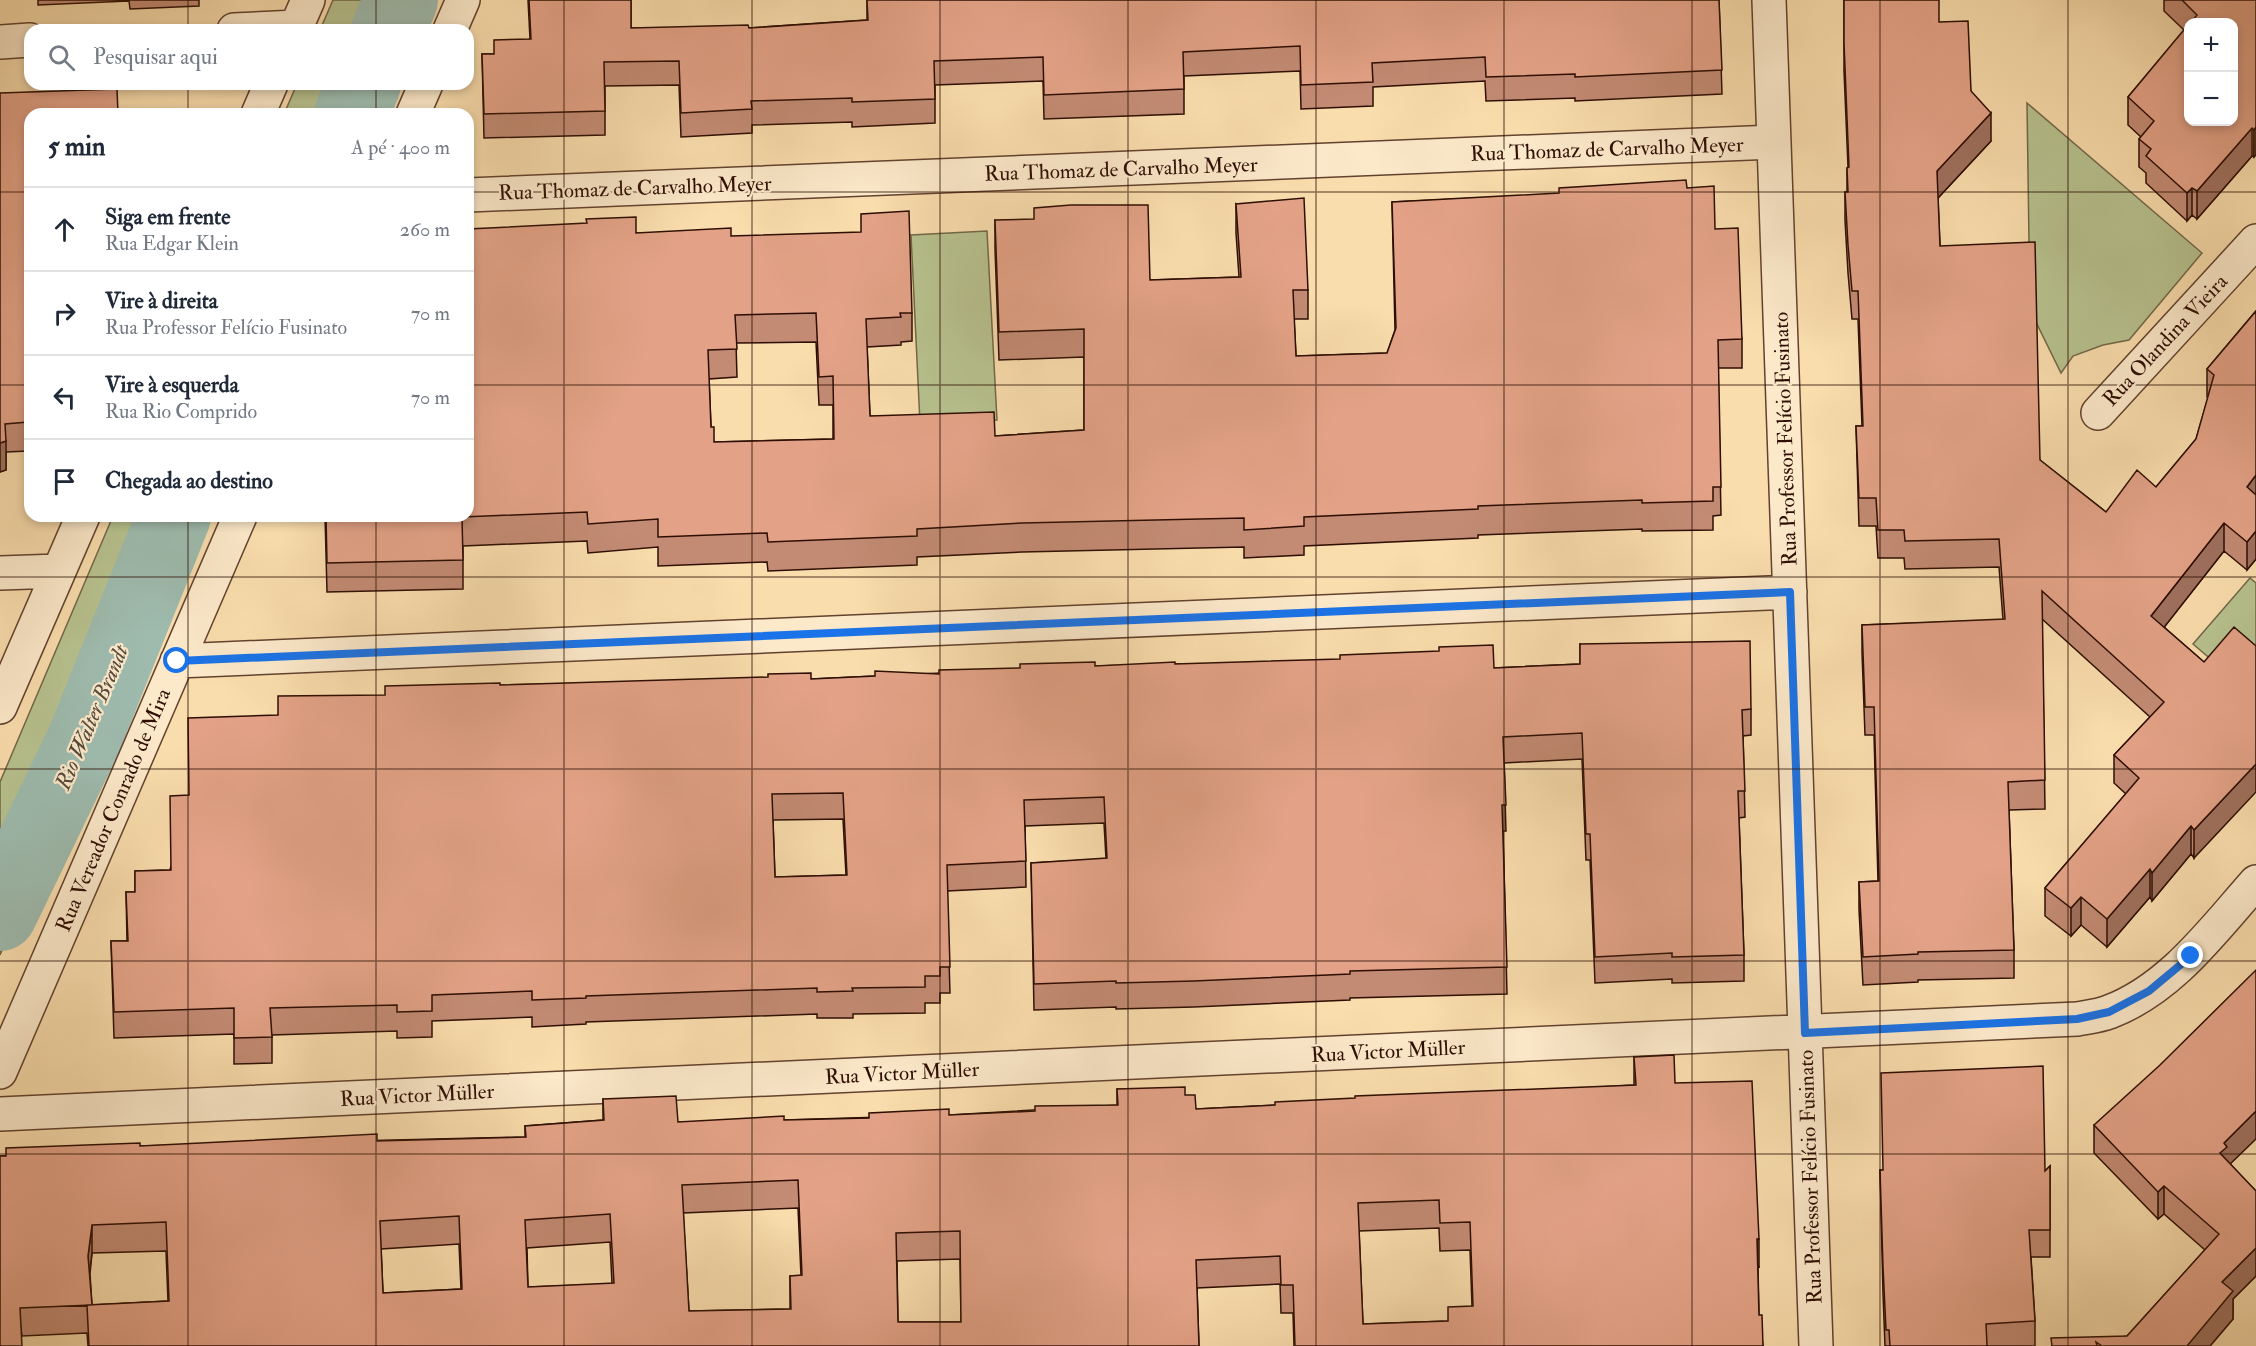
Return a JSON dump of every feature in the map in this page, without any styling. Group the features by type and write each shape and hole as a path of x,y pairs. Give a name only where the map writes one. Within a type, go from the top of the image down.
{"street":[{"path":"453,24 463,0"},
{"name":"Rua Professor Felício Fusinato","path":"1769,0 1816,1346"},
{"path":"270,24 300,19"},
{"path":"0,42 24,40"},
{"path":"261,108 268,90"},
{"path":"416,108 424,90"},
{"name":"Rua Thomaz de Carvalho Meyer","path":"474,195 1774,142"},
{"name":"Rua Olandina Vieira","path":"2098,413 2256,241"},
{"path":"0,707 80,522"},
{"name":"Rua Vereador Conrado de Mira","path":"0,1072 237,522"},
{"path":"0,573 59,571"},
{"path":"177,661 1790,592"},
{"name":"Rua Victor Müller","path":"0,1114 2077,1019 2109,1012 2149,991 2191,956 2256,882"}],"green space":[{"path":"333,0 423,0 413,24 323,24"},
{"path":"294,90 383,90 376,108 287,108"},
{"path":"2027,103 2202,253 2129,340 2103,345 2073,356 2061,373 2030,310"},
{"path":"987,231 997,420 920,423 911,235"},
{"path":"110,522 191,522 0,955 0,782"},
{"path":"2250,578 2256,583 2256,698 2193,644"}],"building":[{"path":"529,0 631,0 631,28 748,25 749,28 868,20 867,0 1719,0 1722,70 1575,77 1575,74 1486,77 1485,57 1372,63 1373,82 1301,85 1300,46 1183,52 1184,89 1044,95 1043,57 934,61 935,99 852,102 852,98 751,101 752,109 681,113 679,61 604,62 605,111 484,114 482,54 494,54 494,40 531,39"},
{"path":"1844,0 1939,0 1939,22 1968,21 1971,91 1991,113 1937,171 1940,246 2035,242 2040,460 2106,512 2137,470 2156,487 2196,439 2214,375 2207,369 2256,311 2256,475 2247,487 2256,495 2256,531 2247,542 2224,523 2151,616 2204,662 2234,627 2256,646 2256,764 2194,830 2191,826 2152,873 2150,869 2107,919 2081,897 2071,908 2045,888 2139,778 2114,755 2164,702 2042,591 2045,780 2008,782 2014,950 1918,952 1918,954 1863,957 1859,882 1879,881 1874,707 1865,707 1862,625 2005,619 1999,539 1905,541 1904,530 1878,530 1876,498 1859,498 1856,426 1863,426 1858,291 1852,291 1845,192 1848,192 1847,168 1849,167"},
{"path":"2182,0 2256,0 2256,127 2254,130 2252,128 2197,191 2192,188 2187,193 2146,156 2151,149 2139,139 2154,121 2128,97 2184,30 2184,126 2238,126 2238,18 2194,18 2197,15"},
{"path":"117,90 118,108 24,108 24,422 5,424 6,441 0,443 0,93"},
{"path":"1686,180 1687,188 1714,186 1715,229 1738,228 1742,339 1718,340 1721,487 1713,487 1713,501 1642,503 1642,500 1478,506 1478,509 1304,517 1304,526 1244,530 1244,518 1022,523 917,529 917,536 768,542 767,533 658,537 658,519 588,524 587,512 474,517 474,229 587,223 586,219 636,217 636,233 731,228 731,236 861,232 861,214 909,211 912,313 900,313 901,317 866,319 870,416 994,412 995,436 1084,430 1084,329 999,332 995,220 1034,219 1034,208 1071,205 1148,205 1150,280 1241,277 1236,204 1304,198 1308,290 1293,290 1296,356 1387,353 1396,328 1392,202 1559,193 1559,188","holes":["816,313 819,377 833,376 834,439 714,442 714,427 711,427 708,350 737,349 735,315"]},
{"path":"326,522 462,522 463,560 327,563"},
{"path":"1750,641 1751,709 1742,710 1745,791 1738,791 1744,955 1672,957 1672,953 1595,957 1590,834 1586,834 1582,733 1503,737 1506,805 1502,805 1507,967 1350,971 1350,974 1194,981 1034,984 1031,863 1107,858 1104,797 1024,800 1026,861 947,865 950,967 940,967 940,976 925,976 925,987 852,988 853,991 817,992 817,988 532,1000 532,991 432,995 432,1011 397,1012 397,1005 270,1008 272,1037 234,1038 234,1008 114,1012 111,941 128,941 126,892 135,892 135,871 171,870 170,796 189,795 188,718 278,715 278,696 385,695 385,686 768,677 768,674 811,673 811,679 875,676 875,671 939,674 939,670 1020,668 1020,664 1095,662 1095,666 1340,659 1340,655 1439,651 1439,647 1493,645 1494,668 1580,664 1580,644","holes":["843,793 847,875 775,877 772,794"]},
{"path":"2256,970 2256,1111 2224,1143 2227,1147 2220,1153 2256,1191 2256,1248 2222,1282 2233,1291 2187,1346 2102,1346 2096,1342 2097,1346 2052,1346 2051,1338 2127,1336 2219,1234 2164,1186 2158,1192 2094,1125 2160,1065"},
{"path":"1674,1055 1675,1083 1752,1081 1759,1239 1757,1239 1759,1315 1762,1315 1763,1346 1295,1346 1293,1285 1281,1285 1280,1256 1196,1260 1199,1346 89,1346 87,1305 20,1308 22,1346 0,1346 0,1156 6,1156 6,1148 140,1143 140,1146 377,1134 377,1141 526,1137 525,1126 604,1120 603,1099 676,1096 678,1122 784,1116 784,1120 869,1118 869,1113 949,1109 949,1115 1035,1111 1035,1106 1118,1105 1117,1089 1185,1087 1185,1095 1195,1095 1196,1109 1275,1105 1275,1102 1355,1098 1355,1096 1636,1085 1634,1057","holes":["798,1180 802,1275 790,1276 791,1309 689,1311 682,1185","1439,1200 1440,1223 1470,1222 1473,1306 1448,1307 1448,1321 1363,1324 1358,1203","610,1214 614,1283 528,1287 525,1220","459,1216 462,1289 383,1293 380,1221","166,1222 169,1301 92,1305 88,1256 92,1225","960,1231 961,1322 898,1322 896,1233"]},
{"path":"2043,1066 2045,1171 2050,1166 2050,1230 2029,1230 2035,1321 1986,1324 1987,1346 1890,1346 1889,1330 1886,1330 1883,1267 1880,1170 1883,1170 1881,1073"}],"waterway":[{"name":"Rio Walter Brandt","path":"391,24 401,0"},
{"name":"Rio Walter Brandt","path":"354,108 361,90"},
{"name":"Rio Walter Brandt","path":"0,914 84,740 172,522"}],"route":[{"path":"177,661 1790,592 1805,1033 2077,1019 2109,1012 2149,991 2191,956"}]}
